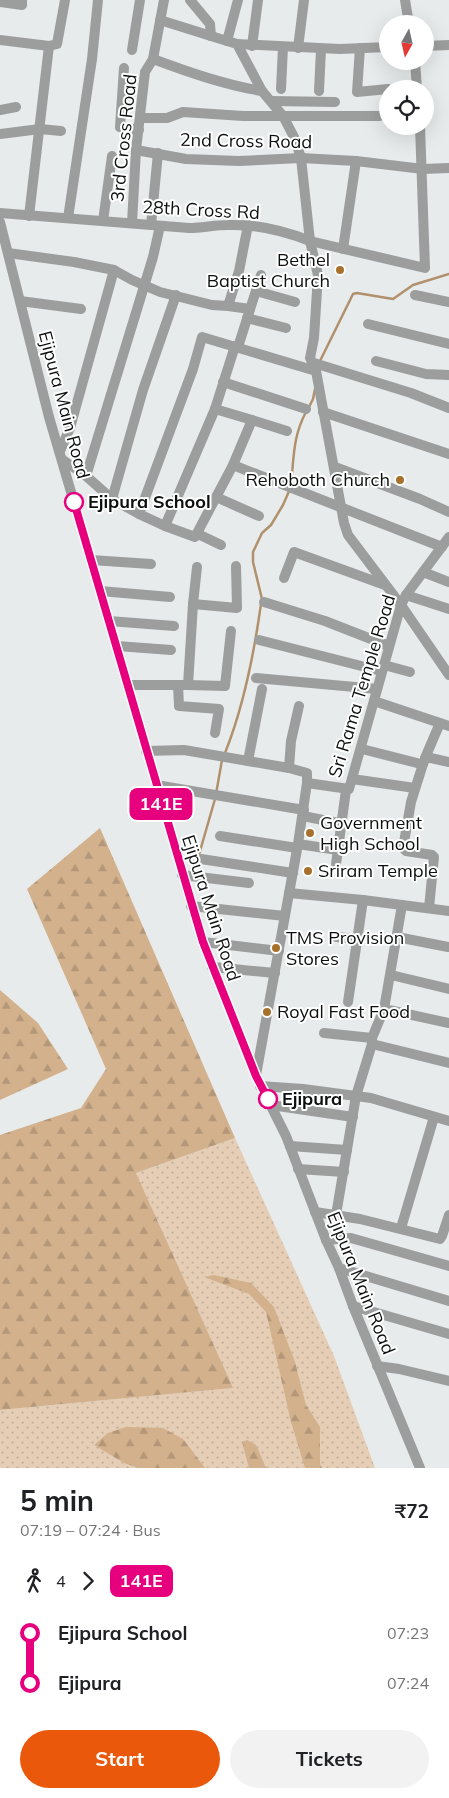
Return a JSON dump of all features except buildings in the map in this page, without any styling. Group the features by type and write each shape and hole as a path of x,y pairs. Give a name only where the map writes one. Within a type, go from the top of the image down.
{"street":[{"path":"0,2 22,5 22,0"},
{"path":"0,40 49,46 57,44 65,0"},
{"path":"68,218 92,59 98,0"},
{"path":"132,50 140,0"},
{"name":"3rd Cross Road","path":"132,222 136,150 145,72 153,59 164,0"},
{"path":"190,0 210,24 211,36"},
{"path":"238,0 232,42 262,91 283,116 295,139 301,158 310,241 318,276 314,338 310,358 315,367 348,535 386,585 404,600 449,675"},
{"path":"252,46 258,0"},
{"path":"298,48 304,0"},
{"path":"405,0 408,15"},
{"path":"160,20 232,42 252,46 321,49 379,47"},
{"path":"28,216 49,46"},
{"path":"434,46 449,46"},
{"path":"281,89 283,47"},
{"path":"360,48 357,92 379,90"},
{"path":"319,91 321,49"},
{"path":"153,59 213,80 262,91"},
{"path":"124,68 120,127 139,130"},
{"path":"271,101 335,102"},
{"path":"0,110 16,108"},
{"path":"140,118 167,118 183,112 243,116 379,116"},
{"path":"0,134 40,129 61,131"},
{"path":"421,135 423,169"},
{"name":"2nd Cross Road","path":"136,150 186,159 240,161 301,158 356,161 423,169 449,168"},
{"path":"86,476 153,256 158,153"},
{"path":"103,221 112,156"},
{"path":"343,249 356,161"},
{"name":"28th Cross Rd","path":"0,213 132,222 155,226 207,228 226,225 248,225 292,234 310,241 425,268 423,169"},
{"name":"Ejipura Main Road","path":"0,222 40,383 182,876 203,942 258,1081 290,1146 326,1240 420,1468"},
{"path":"228,306 239,270 248,225"},
{"path":"8,253 66,260 114,270 143,285 212,304 228,306 286,328"},
{"path":"114,270 62,456 112,499 139,514 195,538 233,465 252,420"},
{"path":"165,526 214,409 261,275"},
{"path":"256,291 295,302"},
{"path":"112,499 143,390 176,295"},
{"path":"415,295 449,302"},
{"path":"20,301 81,309"},
{"path":"368,324 449,344"},
{"path":"139,514 193,369 202,337 411,393 449,408"},
{"path":"376,361 426,374 449,375"},
{"path":"224,382 306,410"},
{"path":"214,409 287,432"},
{"path":"323,412 449,454"},
{"path":"233,465 442,546"},
{"path":"335,467 449,512"},
{"path":"216,497 259,516"},
{"path":"198,534 220,545"},
{"name":"Sri Rama Temple Road","path":"258,1081 307,783 346,790 350,788 389,646 404,600 449,537"},
{"path":"284,578 294,552 386,585"},
{"path":"91,560 151,564"},
{"path":"193,604 236,608 236,566"},
{"path":"197,567 179,706 219,709 215,733"},
{"path":"423,572 449,582"},
{"path":"100,591 170,597"},
{"path":"404,600 449,609"},
{"path":"264,602 325,621 389,646"},
{"path":"109,621 174,626"},
{"path":"127,685 225,686 231,631"},
{"path":"259,640 383,668 410,672"},
{"path":"116,646 171,650"},
{"path":"256,678 377,689"},
{"path":"248,761 262,689"},
{"path":"374,701 444,725 424,761 415,788 402,848 406,851 432,855 434,857 429,908"},
{"path":"289,768 291,742 299,706"},
{"path":"362,749 424,761"},
{"path":"146,751 184,750 289,768 307,773 307,783"},
{"path":"424,761 428,757 449,762"},
{"path":"352,779 415,788"},
{"path":"156,785 303,813 342,824"},
{"path":"336,864 346,790"},
{"path":"220,836 338,850"},
{"path":"201,860 293,873"},
{"path":"182,876 249,883"},
{"path":"289,894 363,900 449,911"},
{"path":"348,1002 363,900"},
{"path":"336,1215 356,1096 372,1041 384,1009 402,905"},
{"path":"191,906 285,916"},
{"path":"336,937 357,939"},
{"path":"397,937 448,947"},
{"path":"203,942 279,951"},
{"path":"212,967 275,973"},
{"path":"391,974 449,989"},
{"path":"384,1009 449,1023"},
{"path":"324,1032 372,1041 449,1063"},
{"path":"258,1081 371,1098 434,1117 448,1117"},
{"path":"271,1105 353,1117"},
{"path":"401,1228 434,1117"},
{"path":"290,1146 347,1150"},
{"path":"298,1169 344,1172"},
{"path":"315,1212 360,1219 440,1239 449,1215"},
{"path":"326,1240 351,1238 449,1266"},
{"path":"339,1268 449,1301"},
{"path":"353,1306 449,1334"},
{"path":"377,1366 399,1369 449,1382"}],"shaded area":[{"path":"235,1138 334,1356 375,1468 0,1468 0,1410 232,1388 136,1173"}],"green space":[{"path":"100,828 235,1138 136,1173 233,1388 0,1410 0,1135 81,1108 106,1069 27,889"},
{"path":"0,990 38,1023 68,1069 0,1100"},
{"path":"214,1275 251,1283 274,1307 295,1362 306,1405 320,1427 320,1464 322,1468 305,1468 291,1422 266,1312 249,1294 204,1277"},
{"path":"126,1427 163,1428 183,1439 205,1468 138,1468 124,1463 94,1445 108,1433"},
{"path":"247,1440 256,1445 266,1468 249,1468 242,1442"}],"waterway":[{"path":"320,361 353,294 393,299 413,285 449,274"},
{"path":"309,407 315,389"},
{"path":"291,484 296,438 306,412"},
{"path":"262,599 253,562 253,552 262,533 271,525 283,505 290,489"},
{"path":"225,753 238,717 247,680 261,604"},
{"path":"216,794 222,760"},
{"path":"196,865 215,799"}],"bus line":[{"name":"141E","path":"74,502 182,876 203,942 260,1086 268,1099"}],"place":[{"name":"Bethel Baptist Church","path":"340,270"},
{"name":"Rehoboth Church","path":"400,480"},
{"name":"Ejipura School","path":"74,502"},
{"name":"Government High School","path":"310,833"},
{"name":"Sriram Temple","path":"308,871"},
{"name":"TMS Provision Stores","path":"276,948"},
{"name":"Royal Fast Food","path":"267,1012"},
{"name":"Ejipura","path":"268,1099"}]}
